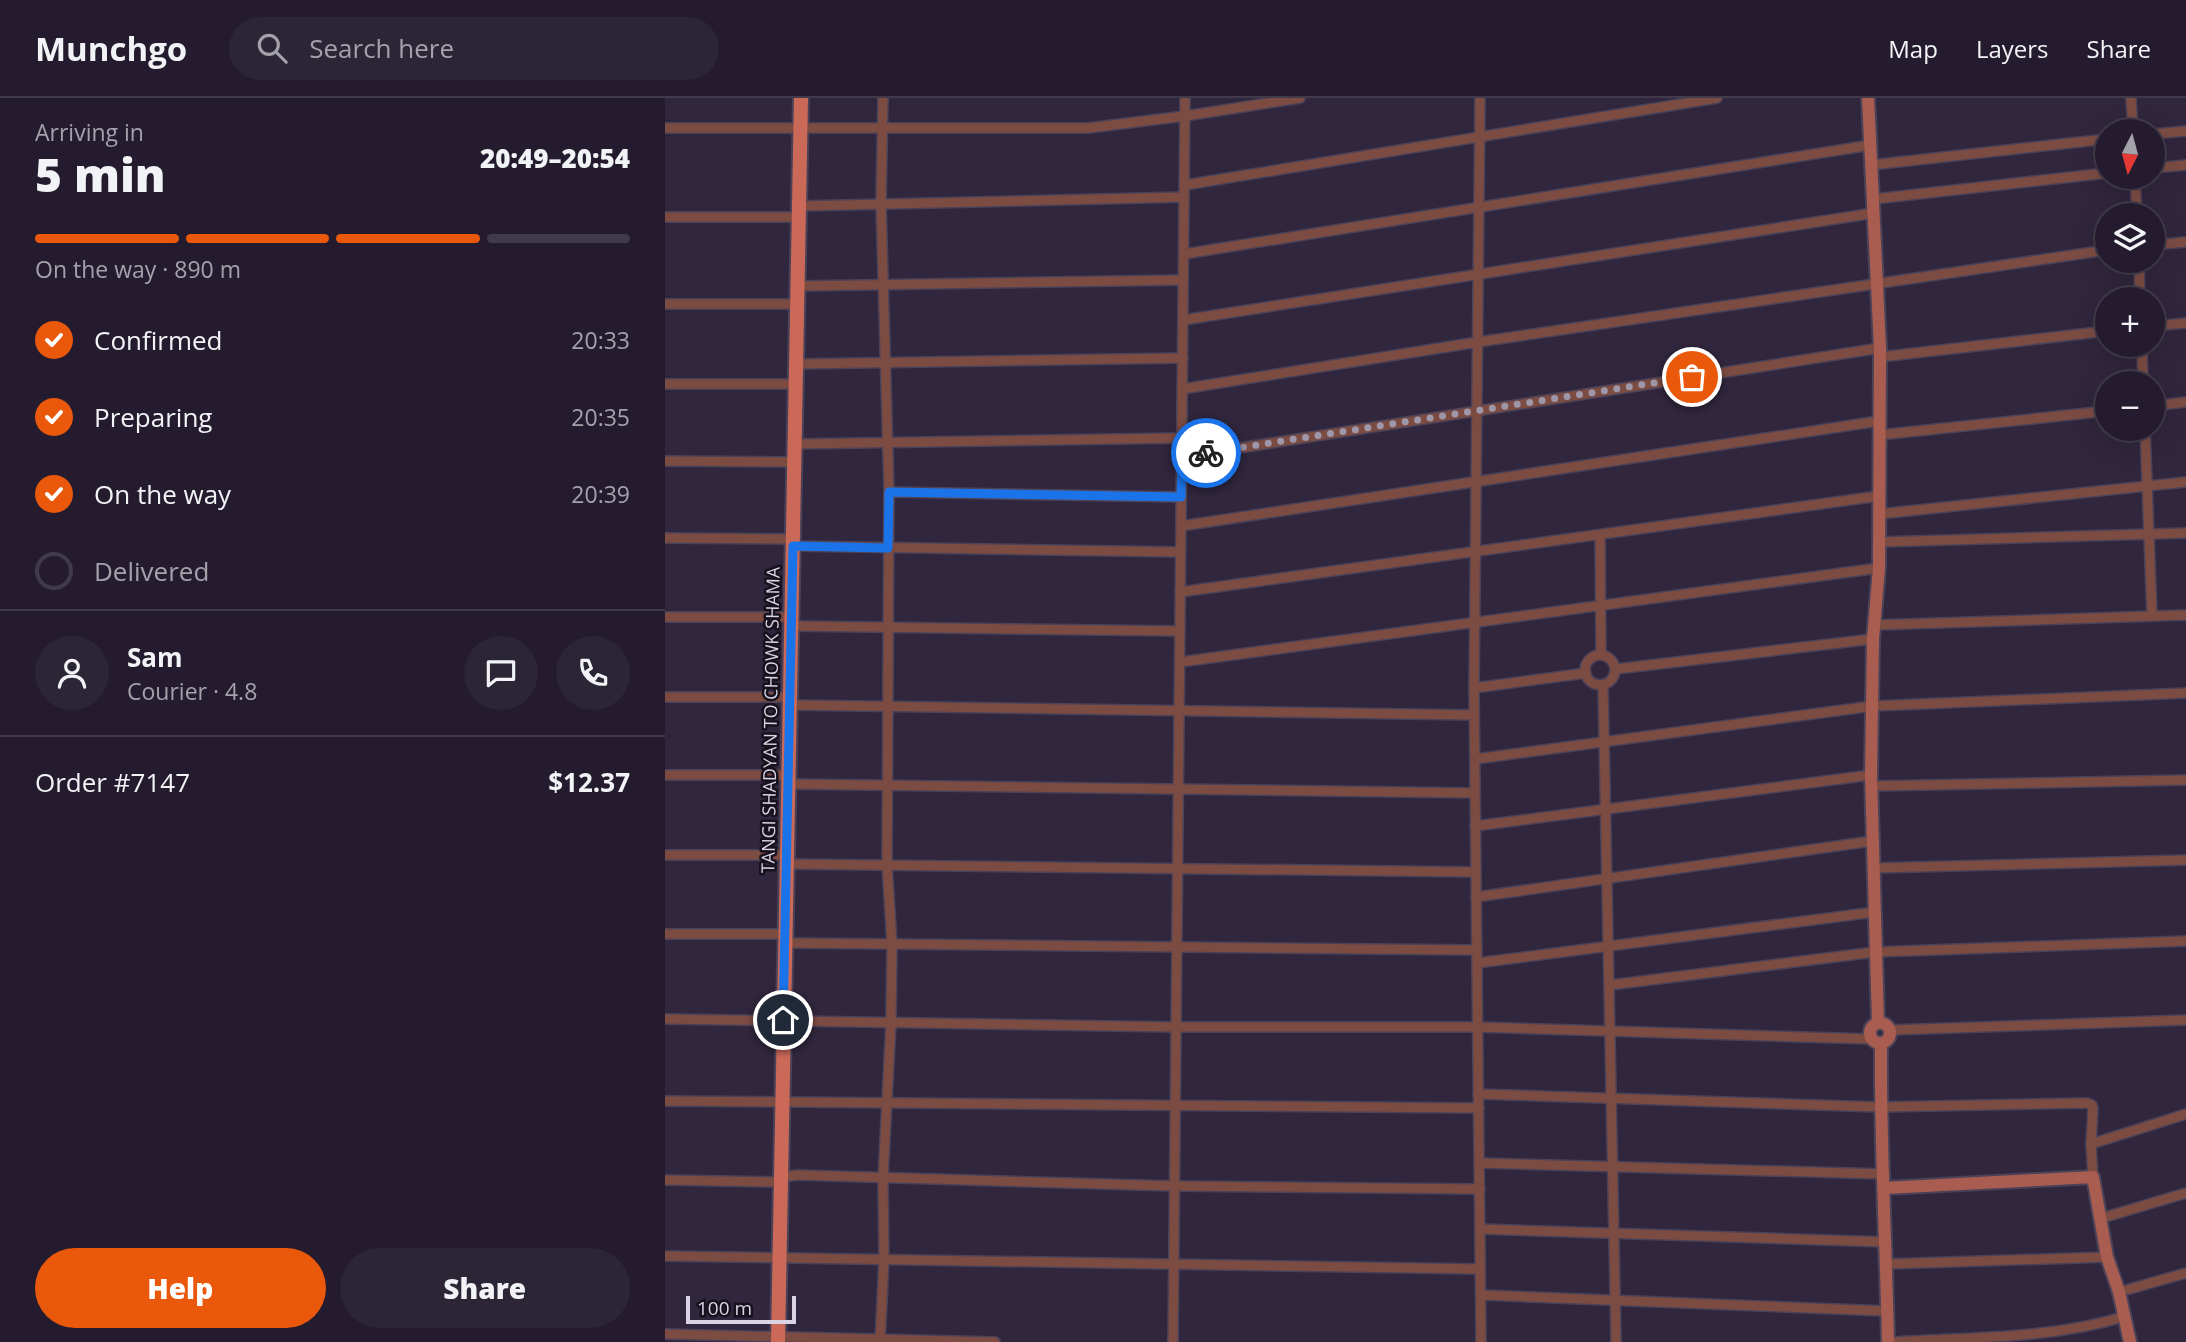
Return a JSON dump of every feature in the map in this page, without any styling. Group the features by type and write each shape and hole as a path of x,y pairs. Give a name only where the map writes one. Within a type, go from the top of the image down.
{"main road":[{"name":"TANGI SHADYAN TO CHOWK SHAMA","path":"778,1339 801,98"},
{"path":"1868,98 1880,353 1879,568 1874,632 1872,841 1875,952 1884,1027 1889,1037 1876,1041"},
{"path":"1884,1027 1871,1027 1876,1041 1885,1174 1888,1342"},
{"path":"1885,1188 2093,1177 2108,1257 2130,1342"}],"street":[{"path":"880,1341 892,944 887,865 889,492 881,204 883,98"},
{"path":"1173,1342 1185,98"},
{"path":"665,128 1088,128 1300,98"},
{"path":"1480,98 1474,715 1481,1342"},
{"path":"1185,185 1717,98"},
{"path":"2131,98 2132,119"},
{"path":"2165,133 2186,131"},
{"path":"1871,165 2095,140"},
{"path":"1184,254 1871,145"},
{"path":"2165,168 2186,165"},
{"path":"1874,199 2095,174"},
{"path":"665,217 881,204 1184,197"},
{"path":"1183,320 1874,213"},
{"path":"2165,244 2186,242"},
{"path":"1182,389 1478,342 2095,252"},
{"path":"798,286 1184,280"},
{"path":"665,304 798,304"},
{"path":"2165,325 2186,323"},
{"path":"1182,457 1880,353 2095,332"},
{"path":"797,364 1183,358"},
{"path":"665,384 796,384"},
{"path":"2165,405 2186,402"},
{"path":"1879,435 2095,412"},
{"path":"1181,526 1879,421"},
{"path":"796,444 1182,438"},
{"path":"2145,441 2152,616"},
{"path":"665,461 795,462"},
{"path":"1879,514 2186,482"},
{"path":"889,492 1181,497"},
{"path":"1180,592 1879,496"},
{"path":"1879,542 2186,533"},
{"path":"1600,535 1601,654"},
{"path":"665,538 888,548 1181,552"},
{"path":"1179,662 1879,568"},
{"path":"1616,668 1874,632 2186,615"},
{"path":"665,617 888,627 1180,631"},
{"path":"1601,654 1611,659 1616,668 1612,679 1603,684 1592,682 1586,673 1587,663 1595,655 1601,654"},
{"path":"1474,688 1586,673"},
{"path":"1603,684 1616,1342"},
{"path":"1475,759 1873,706 2186,693"},
{"path":"665,697 889,706 1474,715"},
{"path":"665,775 888,785 1475,793"},
{"path":"1475,826 1871,780 2186,780"},
{"path":"1476,897 1872,841"},
{"path":"665,855 887,865 1476,872"},
{"path":"1874,868 2186,860"},
{"path":"1477,963 1875,912"},
{"path":"665,934 892,944 1477,950"},
{"path":"1610,985 1875,952 2186,941"},
{"path":"665,1019 1175,1027 1478,1027 1876,1041"},
{"path":"1884,1027 2186,1020"},
{"path":"1478,1094 1880,1107 2087,1103 2092,1105 2093,1109 2093,1177"},
{"path":"665,1101 1479,1108"},
{"path":"2091,1144 2186,1114"},
{"path":"1479,1163 1885,1174"},
{"path":"665,1180 781,1180 798,1175 1174,1186 1480,1189"},
{"path":"2102,1218 2186,1193"},
{"path":"1480,1229 1887,1242"},
{"path":"665,1256 1481,1269"},
{"path":"1887,1264 2108,1257"},
{"path":"2119,1292 2186,1273"},
{"path":"1481,1295 1887,1311"},
{"path":"1895,1342 2057,1332 2091,1327 2123,1317"},
{"path":"665,1334 778,1339 995,1342"}],"way so far":[{"path":"1206,453 1692,377"}],"route":[{"path":"783,1020 793,546 888,548 889,492 1181,497 1182,457 1206,453"}]}
